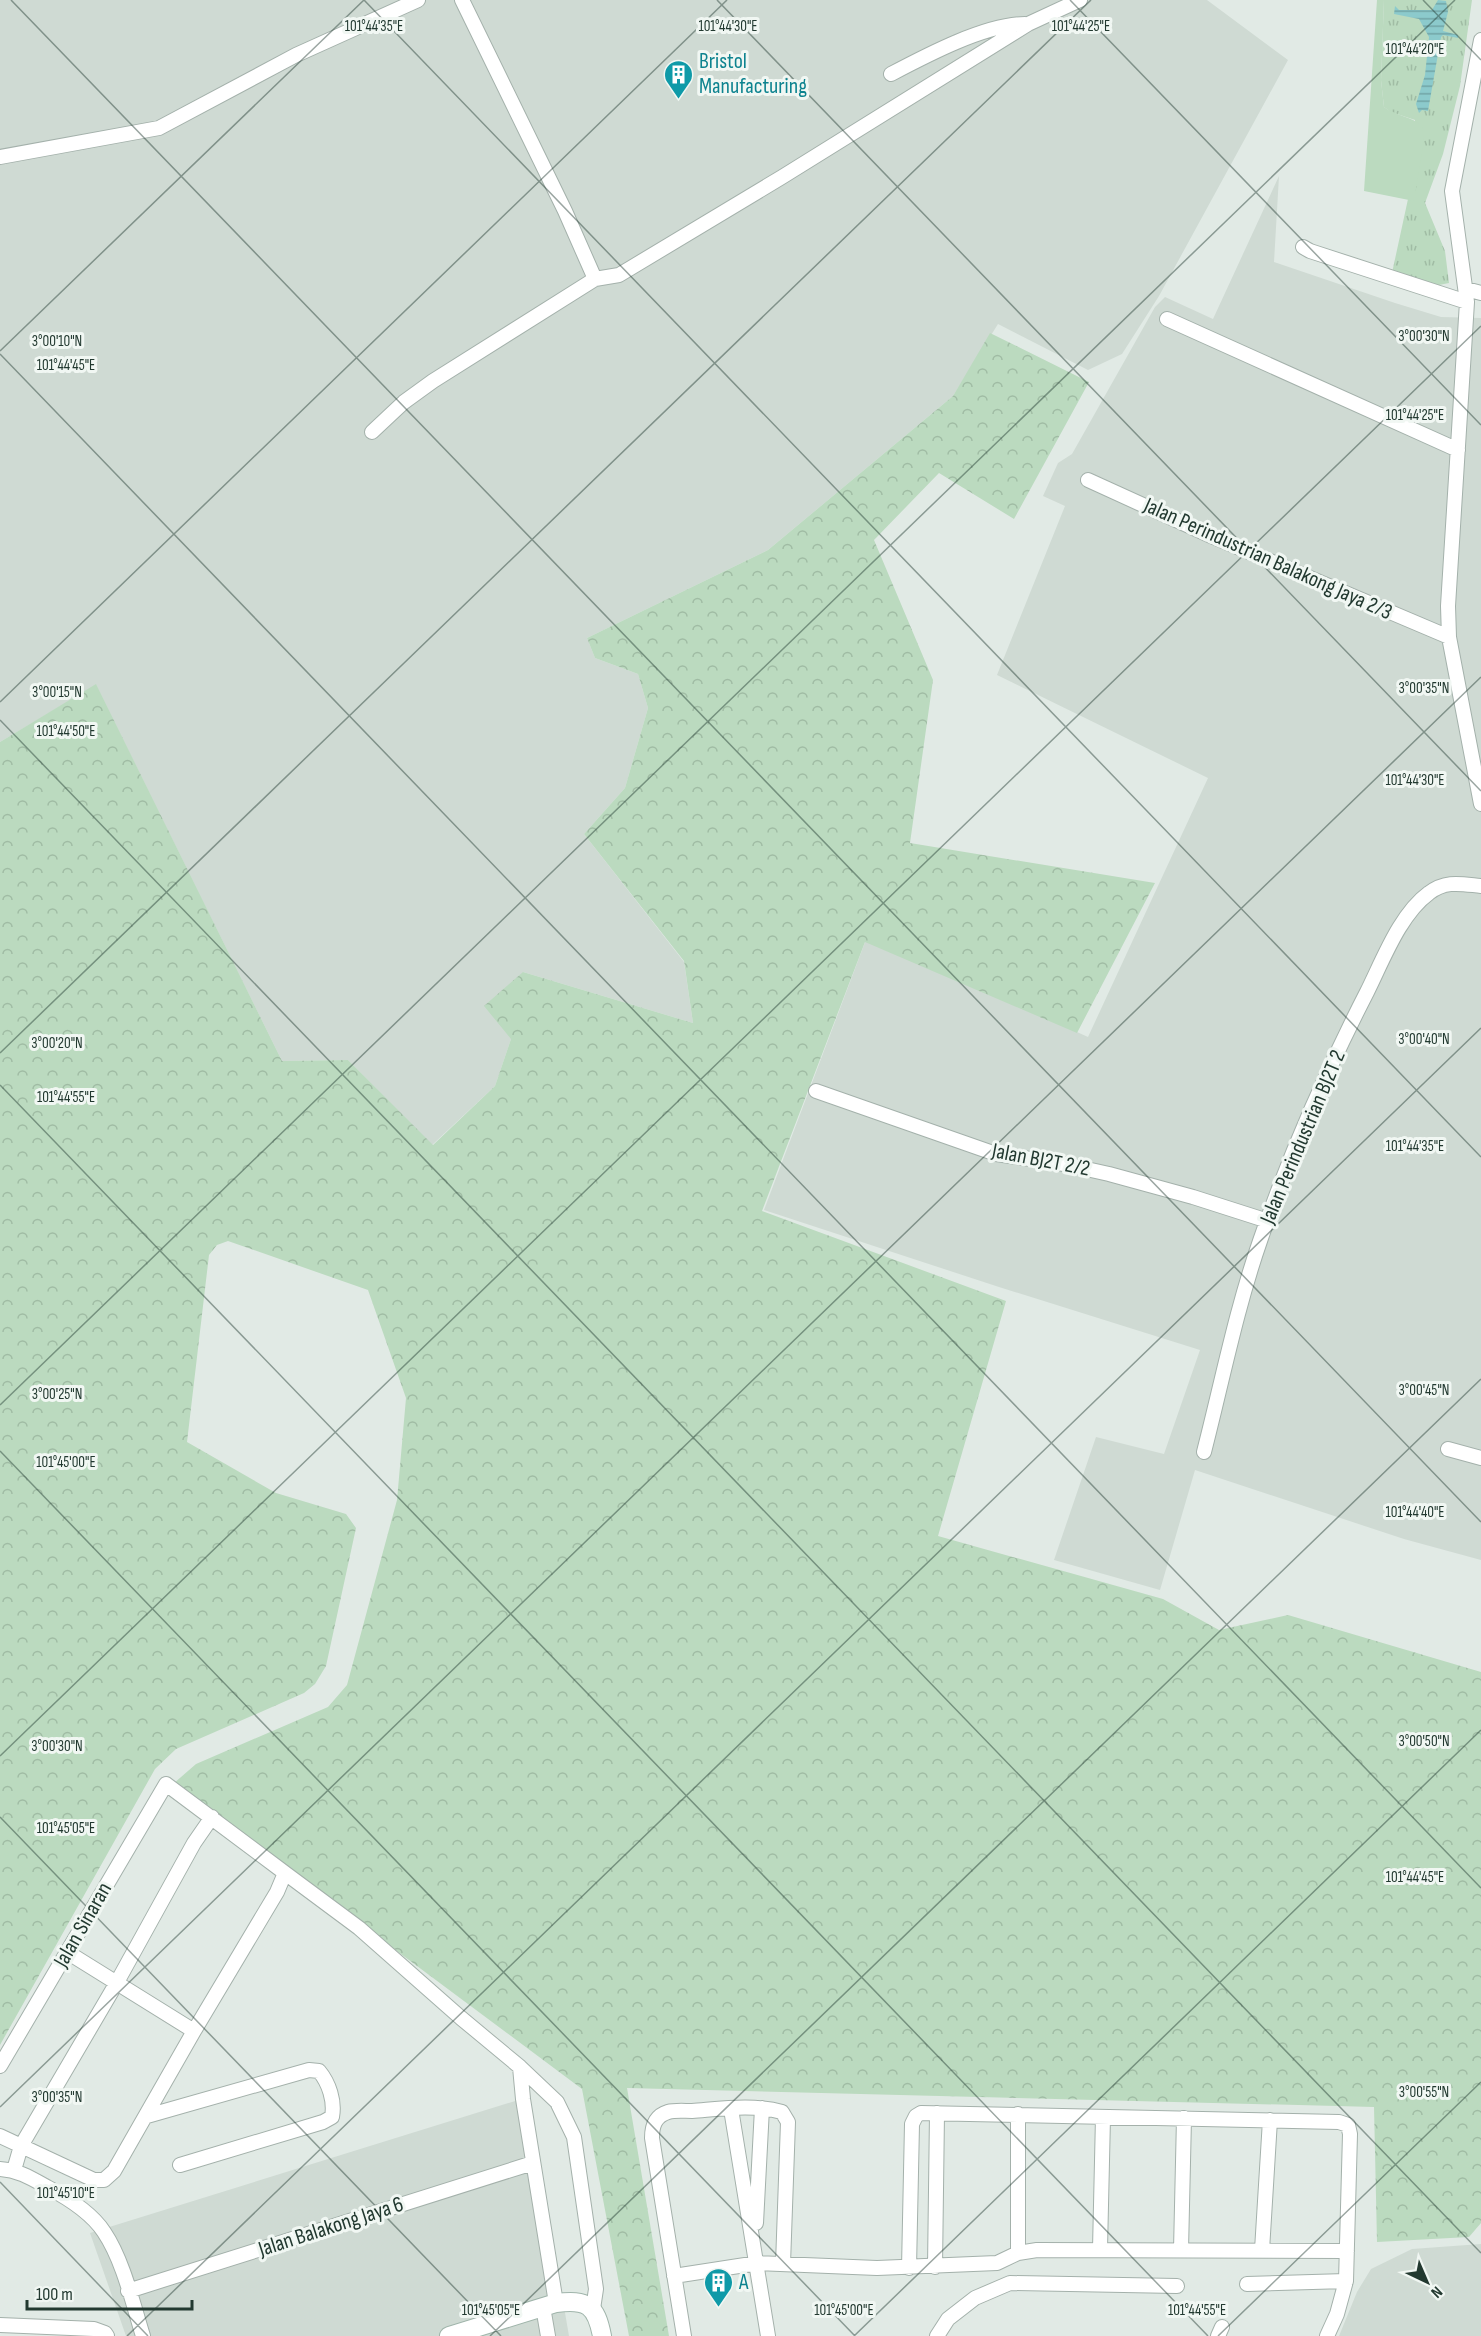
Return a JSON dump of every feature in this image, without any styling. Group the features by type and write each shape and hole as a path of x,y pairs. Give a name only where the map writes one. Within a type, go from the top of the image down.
{"street":[{"path":"0,157 159,128 296,55 418,0"},
{"path":"462,0 565,211 595,279"},
{"path":"372,432 404,402 433,381 595,279 619,275 791,172 1028,24 1080,0"},
{"path":"891,74 976,34 1012,24 1028,24"},
{"path":"1481,40 1452,191 1467,296 1448,606 1449,637 1481,804"},
{"path":"1304,248 1467,296 1481,293"},
{"path":"1167,319 1458,450"},
{"name":"Jalan Perindustrian Balakong Jaya 2/3","path":"1088,480 1211,536 1449,637"},
{"name":"Jalan Perindustrian BJ2T 2","path":"1204,1452 1248,1283 1268,1221 1328,1072 1390,945 1410,911 1428,893 1444,884 1481,886"},
{"name":"Jalan BJ2T 2/2","path":"816,1090 996,1154 1064,1164 1109,1174 1268,1221"},
{"path":"1448,1449 1481,1458"},
{"name":"Jalan Sinaran","path":"0,2066 166,1784 212,1817"},
{"path":"143,2336 105,2233 91,2217 64,2196 7,2170 116,1984 194,1843 212,1817 358,1928 520,2067 557,2102 574,2138 596,2289 593,2309"},
{"path":"0,2136 94,2180 104,2180 114,2171 277,1892 285,1873"},
{"path":"66,1952 194,2031"},
{"path":"520,2067 549,2305 548,2336"},
{"path":"147,2115 309,2070 319,2071 326,2079 334,2107 332,2117 323,2122 180,2165"},
{"path":"755,2248 762,2108"},
{"path":"684,2336 652,2127 658,2117 668,2112 731,2109 762,2108 782,2112 788,2122 783,2264"},
{"path":"731,2109 768,2336"},
{"path":"909,2268 912,2124 916,2116 921,2113 1339,2122 1348,2125 1350,2134 1346,2281 1337,2314 1327,2336"},
{"path":"935,2267 937,2113"},
{"path":"1018,2114 1018,2253"},
{"path":"1100,2249 1103,2117"},
{"path":"1181,2250 1184,2118"},
{"path":"1262,2250 1270,2120"},
{"name":"Jalan Balakong Jaya 6","path":"128,2291 533,2163"},
{"path":"674,2276 758,2264 909,2268 997,2263 1018,2253 1037,2250 1347,2251"},
{"path":"1246,2284 1346,2281"},
{"path":"937,2336 948,2319 975,2298 1010,2283 1177,2286"},
{"path":"449,2336 549,2305 580,2301 593,2309 599,2320 602,2336"},
{"path":"0,2325 94,2329 107,2336"}],"shaded area":[{"path":"0,0 1207,0 1288,60 1159,296 1122,354 1088,370 998,324 953,396 768,550 587,638 595,658 638,674 648,708 625,788 584,834 684,962 693,1023 523,972 511,1039 495,1086 432,1145 348,1060 282,1061 96,685 0,742"},
{"path":"1279,176 1274,262 1441,317 1481,318 1481,1560 1404,1539 1195,1470 1160,1590 1054,1560 1096,1437 1164,1454 1200,1350 764,1210 867,937 1088,1037 1208,778 997,675 1065,506 1043,496 1058,463 1072,454 1155,307 1165,297 1213,319"},
{"path":"528,2097 569,2336 126,2336 90,2233"},
{"path":"1481,2244 1481,2336 1339,2336 1357,2292 1371,2269 1412,2249"}],"green space":[{"path":"1377,0 1384,0 1381,80 1384,107 1422,126 1424,141 1414,201 1364,191"},
{"path":"1384,0 1472,0 1460,86 1443,154 1425,203 1445,251 1449,283 1439,285 1392,273 1408,199 1414,200 1415,120 1391,112 1384,107 1381,80"},
{"path":"990,333 1089,382 1014,519 939,473 874,540 933,680 910,843 1155,883 1077,1033 865,942 762,1211 1006,1301 938,1536 1163,1599 1219,1630 1288,1615 1481,1672 1481,2223 1469,2237 1377,2242 1374,2107 627,2088 669,2336 629,2336 582,2089 173,1784 196,1764 328,1707 347,1685 397,1500 406,1398 368,1290 228,1241 217,1245 209,1255 187,1442 276,1493 346,1514 356,1528 326,1666 315,1684 304,1693 176,1749 155,1769 0,2045 0,742 96,684 282,1061 348,1060 433,1145 495,1086 511,1039 484,1006 523,972 693,1023 684,961 584,834 625,788 648,708 638,674 595,658 587,638 768,550 953,396"}],"water":[{"path":"1438,0 1446,1 1448,12 1443,31 1458,35 1458,38 1443,35 1441,37 1428,111 1422,110 1419,113 1416,104 1425,75 1429,37 1419,19 1394,14 1395,6 1399,10 1432,10"}],"place":[{"name":"Bristol Manufacturing","path":"678,100"},
{"name":"A","path":"718,2308"}]}
